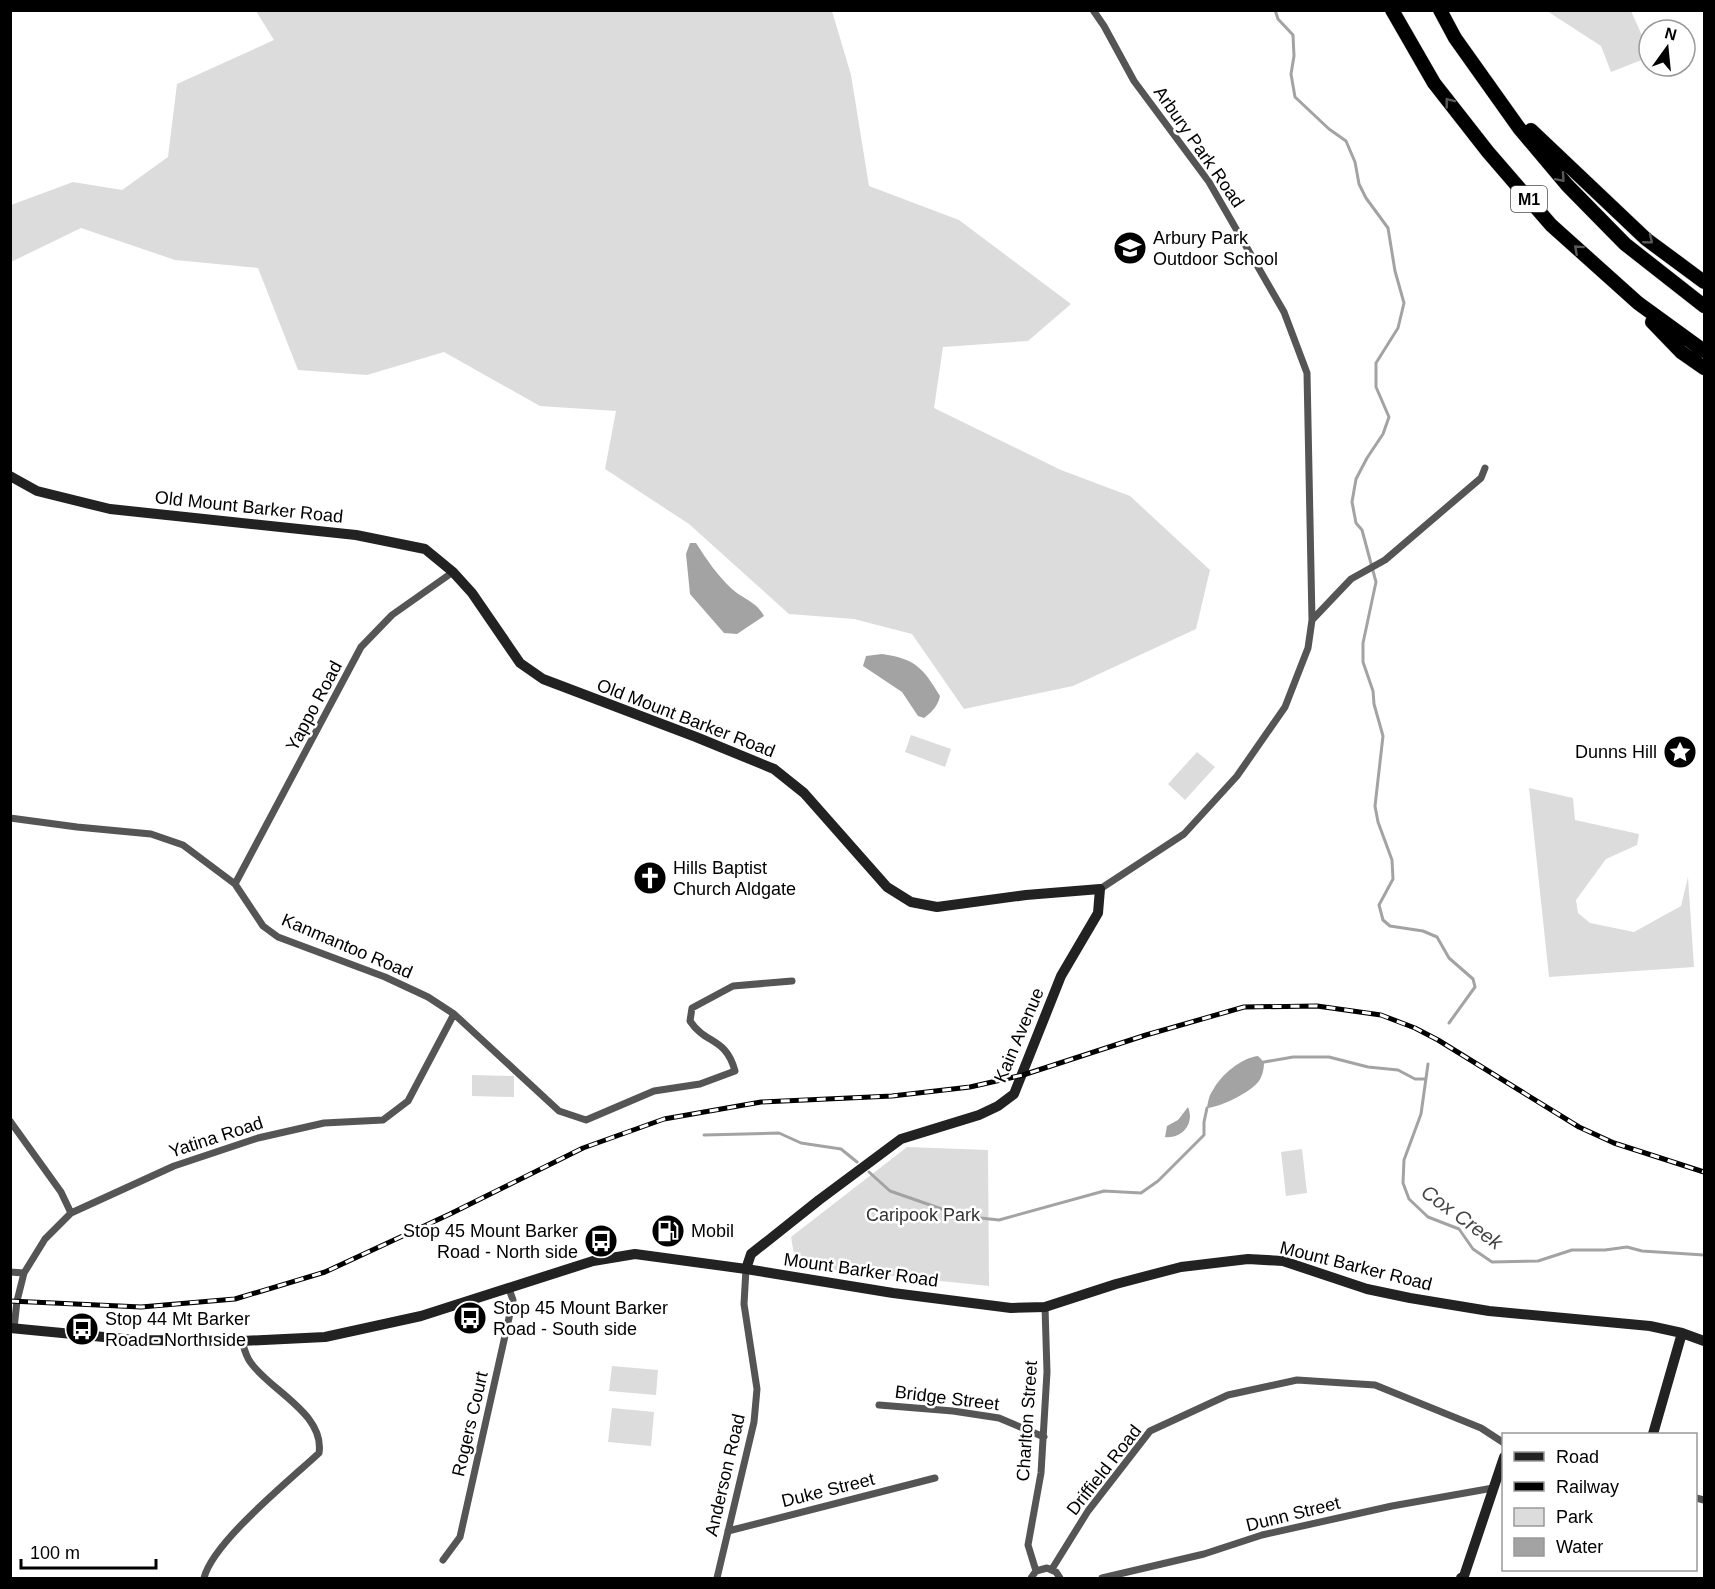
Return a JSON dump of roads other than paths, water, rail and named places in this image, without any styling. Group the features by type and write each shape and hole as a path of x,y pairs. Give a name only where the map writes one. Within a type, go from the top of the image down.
{"highway":[{"name":"M1","path":"1392,10 1434,83 1488,152 1551,225 1647,310 1704,351"},
{"name":"M1","path":"1440,10 1455,38 1528,140 1577,196 1625,244 1704,306"},
{"path":"1499,99 1574,173 1646,239 1704,282"},
{"path":"1608,276 1681,352 1704,368"}],"main road":[{"name":"Old Mount Barker Road","path":"10,476 37,491 110,509 368,537 424,549 453,572 472,593 520,663 543,679 696,737 774,770 804,793 886,887 911,902 937,907 1026,895 1100,889"},
{"name":"Kain Avenue","path":"746,1269 751,1254 901,1139 979,1116 999,1106 1014,1094 1061,976 1098,913 1100,889"},
{"name":"Mount Barker Road","path":"12,1328 135,1340 242,1341 325,1337 421,1316 593,1261 635,1254 893,1293 1011,1308 1045,1307 1116,1284 1181,1267 1248,1259 1283,1261 1367,1289 1430,1302 1489,1311 1650,1326 1682,1333 1704,1341"},
{"path":"1653,1433 1682,1333"},
{"path":"1465,1578 1502,1460"}],"street":[{"name":"Arbury Park Road","path":"1093,10 1134,81 1209,182 1284,312 1307,372 1312,620"},
{"path":"1312,620 1358,574 1385,560 1409,542 1481,478 1485,468"},
{"name":"Yappo Road","path":"235,884 361,647 392,615 453,572"},
{"name":"Old Mount Barker Road","path":"1100,889 1184,834 1238,776 1285,707 1308,648 1312,620"},
{"name":"Kanmantoo Road","path":"10,818 151,834 183,845 235,884 263,926 278,936 385,977 428,997 454,1014 559,1111 586,1120 654,1091 699,1084 735,1071 732,1059 721,1045 697,1032 690,1021 692,1008 733,986 792,981"},
{"name":"Yatina Road","path":"12,1328 24,1273 45,1239 71,1213 174,1166 258,1138 324,1123 383,1120 408,1101 454,1014"},
{"path":"10,1121 62,1192 71,1213"},
{"name":"Anderson Road","path":"717,1578 754,1422 756,1389 744,1304 746,1269"},
{"path":"10,1272 24,1273"},
{"name":"Rogers Court","path":"443,1560 460,1537 513,1300 509,1289"},
{"name":"Charlton Street","path":"1036,1571 1028,1545 1041,1473 1044,1437 1047,1372 1045,1307"},
{"path":"204,1578 213,1558 246,1521 319,1453 321,1441 317,1430 307,1418 250,1363 242,1341"},
{"name":"Driffield Road","path":"1052,1569 1088,1511 1150,1431 1228,1395 1298,1380 1375,1385 1481,1428 1502,1442"},
{"name":"Bridge Street","path":"879,1405 953,1411 999,1418 1044,1437"},
{"name":"Duke Street","path":"728,1531 935,1478"},
{"name":"Dunn Street","path":"1102,1578 1204,1554 1262,1535 1392,1506 1493,1488"},
{"path":"1031,1578 1036,1571 1047,1568 1052,1569 1060,1578"}],"water":[{"path":"690,543 696,543 727,584 758,607 764,616 737,634 724,633 690,594 686,554"},
{"path":"882,654 911,662 934,686 940,696 939,700 924,718 918,716 902,692 863,666 866,656"},
{"path":"1258,1056 1264,1062 1264,1067 1255,1085 1227,1102 1207,1108 1212,1092 1226,1073 1245,1060"},
{"path":"1188,1107 1190,1119 1186,1129 1177,1136 1165,1137 1167,1126 1178,1120"}],"waterway":[{"name":"Cox Creek","path":"1275,10 1278,19 1293,35 1294,56 1291,74 1295,97 1329,129 1346,141 1355,162 1359,184 1366,198 1388,228 1395,271 1404,303 1398,328 1376,363 1376,387 1389,417 1383,434 1356,479 1352,502 1356,523 1362,530 1376,582 1363,643 1363,662 1373,691 1374,704 1383,736 1375,806 1378,822 1392,860 1393,879 1379,905 1383,920 1390,926 1423,931 1437,937 1449,958 1473,979 1475,987 1449,1023"},
{"path":"1264,1062 1293,1057 1329,1057 1368,1067 1398,1070 1415,1079 1425,1079"},
{"name":"Cox Creek","path":"1428,1064 1421,1114 1404,1160 1403,1183 1409,1199 1428,1217 1459,1229 1473,1249 1492,1262 1538,1261 1572,1250 1627,1247 1642,1251 1704,1255"},
{"path":"869,1172 890,1191 962,1216 999,1220 1104,1191 1141,1193 1158,1181 1204,1135 1207,1108"},
{"path":"704,1135 779,1133 801,1143 841,1149 857,1162"}],"railway":[{"path":"10,1301 141,1307 235,1299 325,1272 450,1214 583,1148 664,1119 761,1102 892,1096 970,1087 1023,1075 1146,1035 1244,1007 1317,1006 1381,1015 1438,1040 1579,1127 1614,1143 1704,1172"}],"place":[{"name":"Arbury Park Outdoor School","path":"1130,248"},
{"name":"Dunns Hill","path":"1680,752"},
{"name":"Hills Baptist Church Aldgate","path":"650,878"},
{"name":"Mobil","path":"668,1231"},
{"name":"Stop 45 Mount Barker Road - North side","path":"601,1241"},
{"name":"Stop 45 Mount Barker Road - South side","path":"470,1318"},
{"name":"Stop 44 Mt Barker Road - North side","path":"82,1329"}],"park label":[{"name":"Caripook Park","path":"923,1215"}]}
